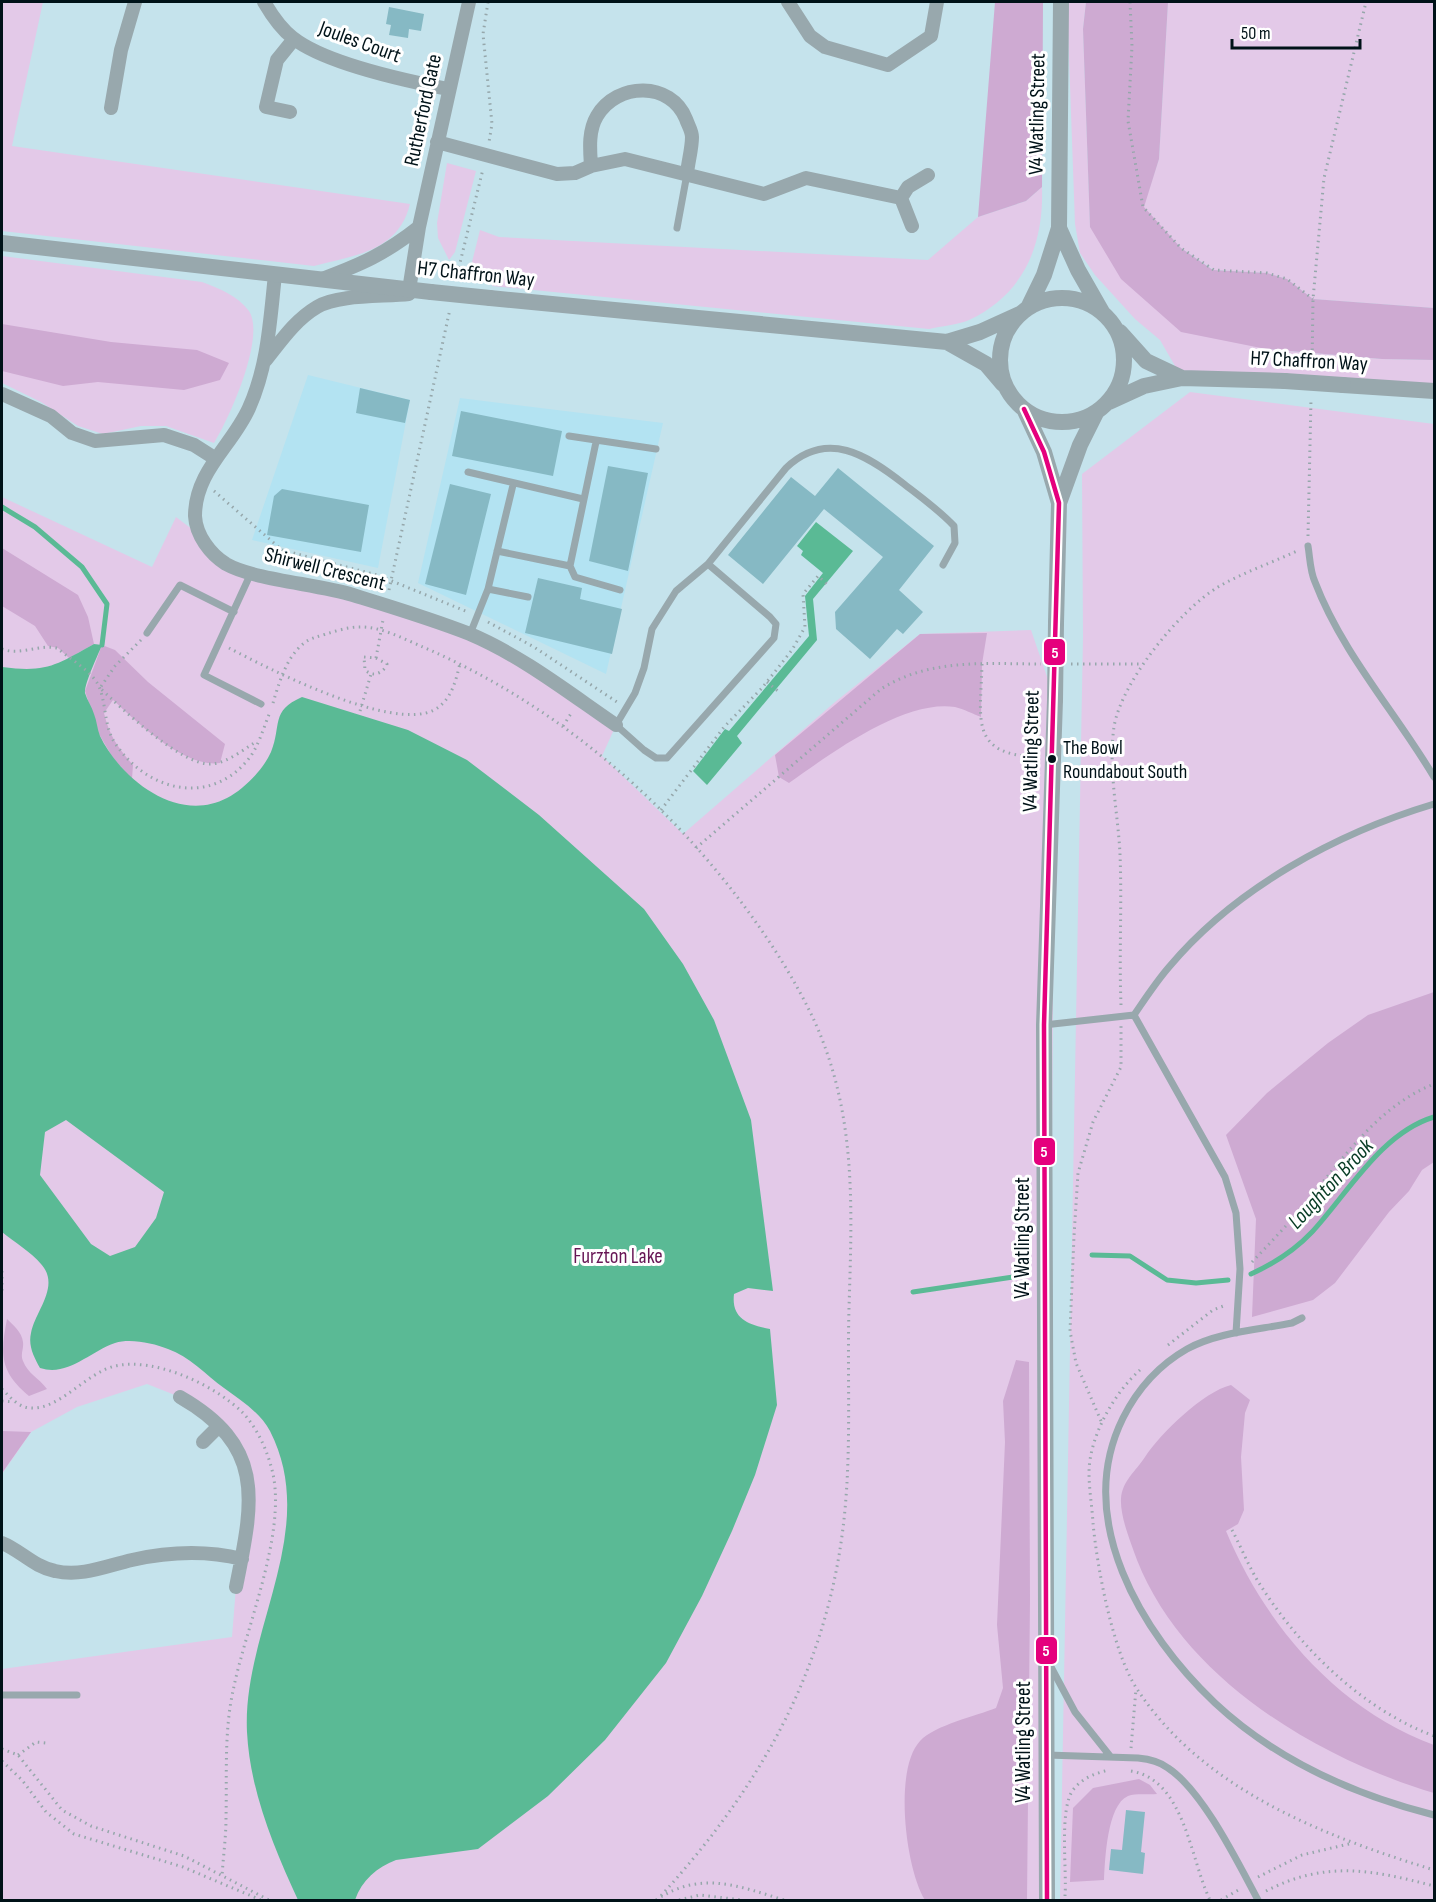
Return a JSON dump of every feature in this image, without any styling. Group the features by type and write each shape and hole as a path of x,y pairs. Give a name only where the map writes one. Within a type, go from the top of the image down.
{"street":[{"path":"111,108 121,50 135,2"},
{"name":"Joules Court","path":"264,2 294,39 363,69 448,89"},
{"name":"Rutherford Gate","path":"410,290 437,142 469,2"},
{"path":"788,2 810,36 825,47 888,65 931,36 937,2"},
{"name":"V4 Watling Street","path":"1025,311 1044,275 1059,228 1060,2"},
{"name":"Joules Court","path":"290,112 266,107 278,60 294,39"},
{"path":"591,166 589,144 596,116 616,96 641,89 663,93 682,108 692,135 687,174"},
{"path":"437,142 557,174 575,173 591,166 625,159 764,194 806,178 901,198"},
{"path":"901,198 908,187 928,175"},
{"path":"901,198 912,226"},
{"path":"320,280 373,260 420,227"},
{"name":"V4 Watling Street","path":"1059,228 1078,270 1108,319"},
{"name":"H7 Chaffron Way","path":"2,243 410,290 947,342 980,332 1025,311"},
{"name":"Shirwell Crescent","path":"275,275 265,361 249,409 201,480 195,518 201,536 210,551 226,564 251,573 328,588 470,634 512,655 616,725"},
{"name":"Shirwell Crescent","path":"265,361 292,327 319,306 348,298 431,292"},
{"path":"1067,298 1086,303 1108,319 1121,340 1124,364 1118,389 1102,408 1078,420 1060,422 1041,418 1024,410 1008,390 1001,370 1001,349 1008,329 1025,311 1053,299 1067,298"},
{"name":"H7 Chaffron Way","path":"1108,319 1146,361 1182,378"},
{"name":"H7 Chaffron Way","path":"947,342 986,364 1008,390"},
{"name":"H7 Chaffron Way","path":"1102,408 1144,386 1182,378 1285,381 1434,392"},
{"path":"2,394 51,416 72,433 95,441 164,435 194,445 216,459"},
{"name":"V4 Watling Street","path":"1059,503 1080,446 1102,408"},
{"name":"V4 Watling Street","path":"1024,410 1044,452 1059,503 1054,758 1044,1024 1047,1900"},
{"path":"180,1397 200,1409 234,1441 244,1464 249,1490 249,1524 236,1587"},
{"path":"203,1442 219,1426"},
{"path":"2,1543 34,1563 54,1571 78,1573 168,1554 201,1552 242,1559"}],"lane":[{"path":"677,228 687,174"},
{"path":"569,436 596,442 656,449"},
{"path":"596,442 570,566 575,577 620,590"},
{"path":"708,564 770,617 776,624 774,638 668,758 656,758 616,725 644,669 652,629 676,591 708,564 786,468 799,456 810,450 827,448 849,451 875,462 941,512 954,526 955,543 943,565"},
{"path":"468,472 513,485 584,499"},
{"path":"470,634 488,589 513,485"},
{"path":"1308,546 1314,580 1328,612 1362,669 1407,731 1434,777"},
{"path":"497,550 570,566"},
{"path":"251,573 204,675 261,704"},
{"path":"147,633 180,585 234,612"},
{"path":"488,589 528,597"},
{"path":"1044,1024 1134,1015 1169,967 1204,931 1242,899 1313,854 1400,814 1434,804"},
{"path":"1134,1015 1226,1177 1236,1213 1240,1269 1236,1334"},
{"path":"1302,1318 1292,1323 1215,1337 1187,1349 1157,1371 1133,1397 1117,1431 1106,1473 1104,1504 1120,1564 1136,1601 1164,1645 1216,1704 1303,1766 1397,1806 1434,1815"},
{"path":"1045,1654 1075,1712 1110,1756"},
{"path":"2,1695 77,1695"},
{"path":"1045,1755 1131,1757 1152,1760 1168,1768 1180,1778 1202,1804 1257,1898"}],"path":[{"path":"455,285 487,155 492,124 483,34 488,2"},
{"path":"1130,2 1132,46 1128,121 1143,207 1181,248 1214,270 1267,273 1287,279 1313,299"},
{"path":"1312,370 1313,299 1324,178 1365,2"},
{"path":"376,658 451,306"},
{"path":"1144,1366 1101,1421 1076,1363 1070,1331 1078,1173 1093,1122 1121,1067 1120,855 1113,773 1114,726 1127,690 1142,664 1188,612 1218,588 1308,546 1311,393"},
{"path":"201,480 282,550 391,580 477,617 534,647 626,709"},
{"path":"661,810 724,727 767,682 792,650 805,627 803,594 819,576 829,586"},
{"path":"147,633 115,666 100,688 108,731 116,746 133,765 163,785 188,788 213,784 232,776 248,761 258,741 281,676 298,647 309,639 360,627 382,631 460,663 563,726 602,756 661,810 696,848 785,964 814,1021 840,1101 849,1146 852,1208 848,1450 843,1527 834,1579 824,1625 809,1672 788,1718 722,1826 657,1900"},
{"path":"220,644 281,676 362,705 398,714 424,713 435,710 449,696 460,663"},
{"path":"2,649 26,651 48,646 57,648 127,713 188,758 207,764 220,763 258,741"},
{"path":"363,657 376,658 387,664 378,674 371,674 365,670 363,657"},
{"path":"982,664 981,717 985,736 990,744 1008,755 1054,758"},
{"path":"696,848 881,689 918,670 944,665 1051,664"},
{"path":"1062,664 1142,664"},
{"path":"360,711 371,674"},
{"path":"767,682 778,692"},
{"path":"1070,772 1113,773"},
{"path":"1245,1270 1314,1194 1347,1151 1395,1105 1434,1084"},
{"path":"2,1271 2,1295"},
{"path":"1161,1351 1213,1310 1237,1302"},
{"path":"2,1401 14,1402"},
{"path":"1232,1530 1258,1581 1284,1619 1348,1686 1387,1712 1434,1736"},
{"path":"1210,1900 1200,1879 1183,1822 1171,1796 1151,1778 1126,1770 1131,1757 1136,1688 1175,1739 1221,1774 1288,1816 1353,1843 1434,1870"},
{"path":"18,1755 36,1742 46,1743"},
{"path":"2,1749 18,1755 62,1810 91,1826 184,1856 269,1900"},
{"path":"2,1761 22,1780 46,1812 74,1833 183,1867 261,1900"},
{"path":"1065,1900 1067,1810 1072,1791 1094,1774 1117,1770"},
{"path":"1221,1900 1272,1868 1302,1855 1353,1843"},
{"path":"1257,1898 1278,1884 1312,1873 1345,1869 1380,1872 1434,1886"},
{"path":"657,1900 687,1885 704,1881 723,1882 784,1900"},
{"path":"679,1900 700,1895 742,1900"}],"shaded area":[{"path":"995,2 1043,2 1042,187 1026,201 978,217"},
{"path":"1086,2 1168,2 1159,159 1144,207 1181,248 1213,270 1267,273 1287,279 1313,299 1434,308 1434,360 1382,359 1266,349 1181,332 1121,279 1090,227 1083,29"},
{"path":"2,324 111,342 197,350 229,363 220,380 184,390 98,382 63,386 2,371"},
{"path":"308,375 410,400 378,568 252,540"},
{"path":"460,398 663,423 606,674 418,583"},
{"path":"816,522 853,551 813,599 817,640 737,736 742,743 707,785 693,771 725,729 729,731 809,636 805,596 823,573 801,555 803,551 797,546"},
{"path":"2,548 78,595 88,617 94,644 69,658 58,648 48,646 35,626 2,606"},
{"path":"987,633 982,664 981,717 955,707 935,707 913,711 868,731 789,783 779,777 775,755 920,634"},
{"name":"Furzton Lake","path":"94,644 102,645 89,676 85,693 100,736 109,752 136,781 170,801 189,805 208,805 240,790 268,759 281,713 292,702 302,697 408,730 467,760 539,815 644,909 683,964 714,1020 751,1120 773,1291 748,1288 734,1294 734,1303 735,1309 743,1319 770,1329 777,1405 755,1475 702,1596 666,1663 605,1740 548,1796 478,1849 396,1860 383,1866 366,1880 355,1900 298,1900 272,1840 258,1797 249,1754 247,1732 249,1694 284,1543 287,1506 283,1468 270,1431 249,1407 190,1361 176,1352 156,1345 134,1341 115,1343 60,1369 40,1368 32,1351 30,1338 48,1290 46,1272 32,1255 2,1232 2,667 30,669 51,666","holes":["66,1120 164,1192 156,1218 135,1247 110,1256 91,1244 40,1175 45,1132"]},
{"path":"102,645 115,650 148,682 225,744 220,763 206,763 177,751 148,731 113,700 104,713 115,741 133,765 132,779 113,758 99,734 85,691"},
{"path":"1434,992 1434,1162 1422,1170 1409,1191 1389,1212 1335,1283 1313,1300 1252,1317 1256,1219 1226,1135 1267,1093 1328,1043 1368,1015"},
{"path":"7,1319 21,1335 25,1365 47,1389 29,1396 7,1371 3,1343"},
{"path":"1016,1360 1029,1362 1030,1599 1027,1900 925,1900 912,1867 905,1820 907,1774 912,1755 920,1741 935,1730 996,1708 1003,1688 997,1625 1005,1442 1003,1401"},
{"path":"1231,1385 1250,1400 1245,1413 1241,1457 1244,1510 1238,1524 1226,1531 1242,1566 1283,1631 1308,1660 1366,1710 1434,1745 1434,1793 1345,1759 1301,1735 1259,1708 1221,1677 1187,1642 1158,1603 1137,1560 1126,1530 1121,1506 1124,1487 1152,1447 1172,1426 1208,1396"},
{"path":"2,1431 31,1432 2,1473"},
{"path":"1139,1779 1150,1785 1157,1794 1128,1796 1121,1801 1111,1821 1108,1834 1104,1880 1070,1882 1073,1808 1093,1788"}],"green space":[{"path":"2,2 43,2 12,146 410,204 404,220 396,232 373,249 314,266 2,231"},
{"path":"1067,2 1086,2 1083,29 1090,227 1266,349 1382,359 1434,360 1434,391 1182,378 1160,340 1135,319 1095,275 1080,253 1075,224"},
{"path":"1168,2 1434,2 1434,308 1313,299 1287,279 1267,273 1214,270 1181,248 1143,207 1159,159"},
{"path":"447,163 476,171 455,252 449,260 438,238 437,223"},
{"path":"1042,187 1042,208 1034,248 1017,282 988,309 969,320 929,329 492,286 493,276 472,262 480,230 499,237 928,260 978,217 1026,201"},
{"path":"2,256 202,282 222,290 239,301 249,311 253,323 253,339 244,378 214,443 166,426 141,426 103,434 78,426 41,402 2,383"},
{"path":"1190,392 1434,424 1434,1900 1060,1900 1083,636 1082,474"},
{"name":"Furzton Lake","path":"2,497 152,567 176,517 201,536 226,564 470,634 616,725 602,756 683,834 835,702 920,634 1031,630 1055,700 1047,1900 2,1900 2,1669 232,1637 236,1587 249,1524 234,1441 180,1397 147,1384 77,1407 31,1432 2,1474"}],"building":[{"path":"389,7 424,14 421,31 409,29 408,38 389,35 391,25 386,24"},
{"path":"360,388 410,400 405,423 356,413"},
{"path":"461,411 562,431 553,476 452,456"},
{"path":"608,466 648,473 628,571 589,561"},
{"path":"838,468 934,546 899,590 923,612 903,634 897,629 870,659 836,629 835,612 883,557 824,509 763,584 728,555 791,477 815,496"},
{"path":"450,484 491,494 466,595 425,584"},
{"path":"282,489 369,505 361,552 267,535 274,496"},
{"path":"538,578 582,588 580,599 622,609 612,654 525,633"},
{"path":"1126,1810 1145,1812 1141,1852 1145,1853 1143,1874 1109,1870 1111,1849 1122,1850"}],"waterway":[{"path":"2,507 35,527 82,567 107,604 102,645"},
{"name":"Loughton Brook","path":"1251,1274 1283,1256 1305,1239 1367,1166 1398,1136 1434,1117"},
{"name":"Loughton Brook","path":"1092,1255 1130,1256 1167,1280 1196,1283 1228,1280"},
{"name":"Loughton Brook","path":"913,1292 1013,1277"}],"transit line":[{"name":"5","path":"1024,409 1044,452 1059,503 1044,1025 1047,1900"}],"place":[{"name":"The Bowl Roundabout South","path":"1052,759"}]}
